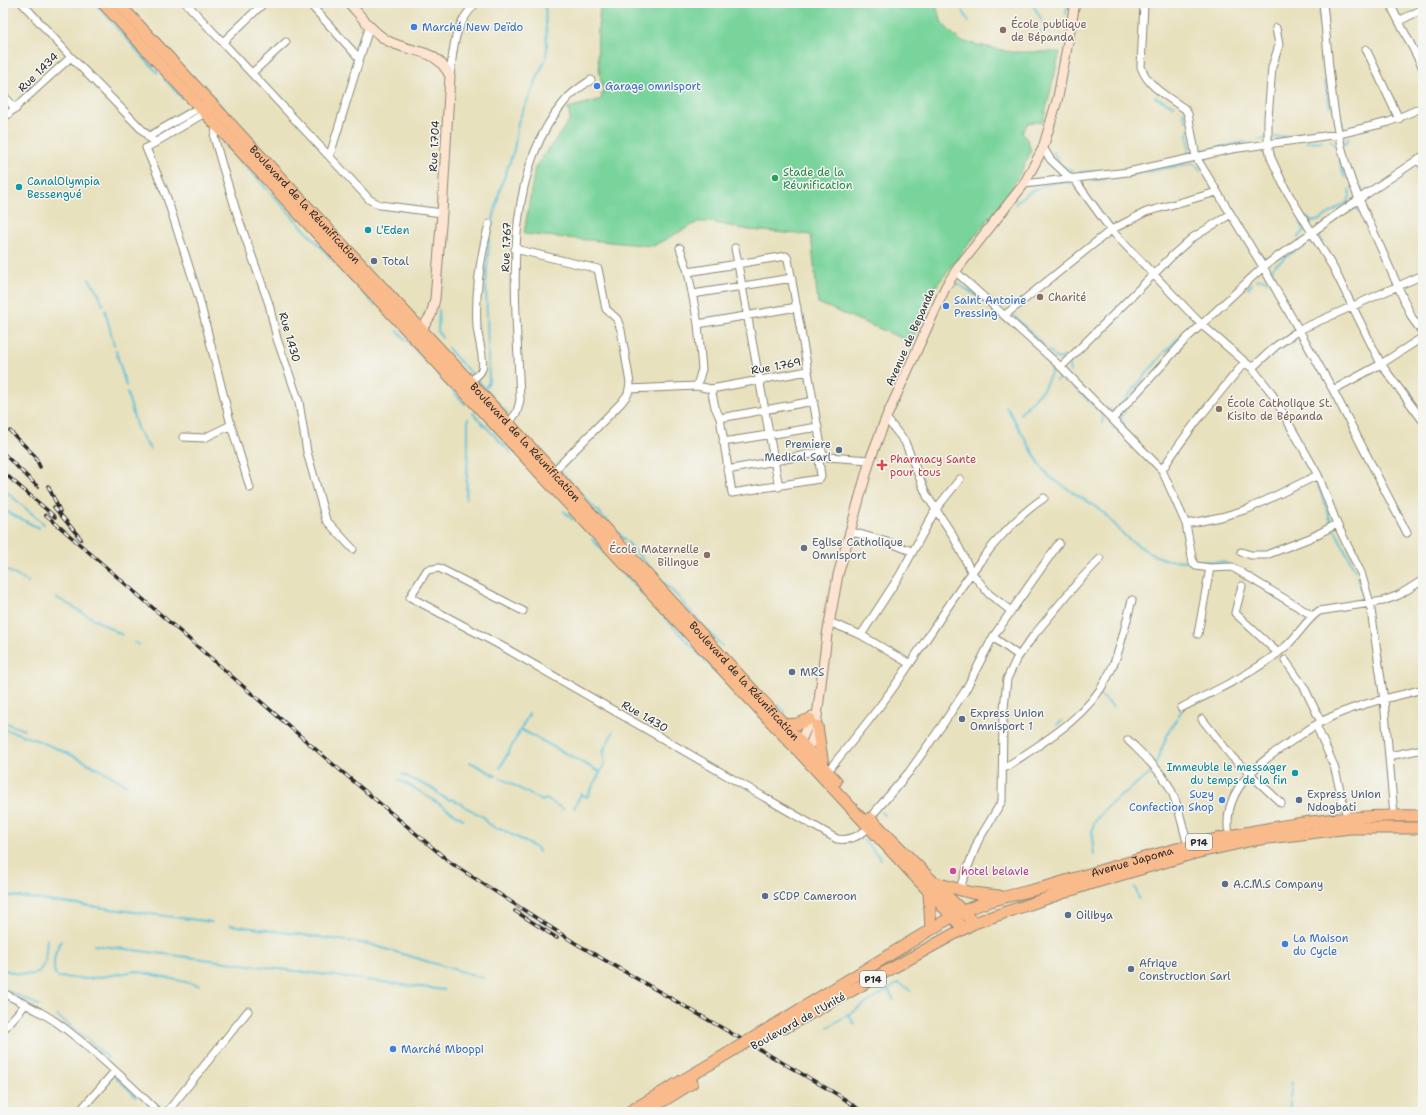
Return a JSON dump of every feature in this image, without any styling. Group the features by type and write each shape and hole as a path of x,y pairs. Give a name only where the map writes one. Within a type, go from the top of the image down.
{"main road":[{"path":"103,3 207,107 217,125 505,428"},
{"name":"Boulevard de la Réunification","path":"118,3 207,107 418,335 469,382 505,428 784,725 801,749 826,769 868,823 930,887"},
{"path":"349,3 389,42 432,55 443,64 450,76"},
{"name":"Avenue de Bepanda","path":"801,749 813,738 813,723 818,705 829,622 849,531 870,460 886,418 943,292 955,271 1024,184 1043,148 1058,97 1075,3"},
{"name":"Rue 1.704","path":"418,335 434,308 442,213 450,76"},
{"path":"549,476 868,823"},
{"path":"784,725 813,723 826,769"},
{"name":"Avenue Japoma","path":"974,923 1084,880 1188,845 1229,835 1305,822 1347,817 1394,815 1423,816"},
{"name":"Avenue Japoma","path":"963,910 988,902 1253,840 1350,828 1423,828"},
{"path":"930,887 1013,896"},
{"path":"930,887 963,910 974,923"},
{"path":"930,887 963,928"},
{"path":"930,887 930,930"},
{"name":"Boulevard de l'Unité","path":"629,1112 770,1032 963,910"},
{"name":"Boulevard de l'Unité","path":"770,1032 974,923"},
{"name":"Boulevard de l'Unité","path":"645,1112 714,1065"}],"street":[{"path":"22,3 71,57 155,143"},
{"path":"186,3 330,155 361,191 374,203 442,213"},
{"path":"223,42 264,3"},
{"path":"308,3 359,58"},
{"path":"450,76 456,32 465,14 476,3"},
{"path":"1144,3 1141,68 1144,77 1154,87 1184,109 1188,114 1196,157 1264,267 1333,390 1407,533"},
{"path":"1323,3 1332,98 1346,170 1412,318 1423,333"},
{"path":"1399,21 1423,8"},
{"path":"1393,10 1423,68"},
{"path":"330,155 370,25"},
{"path":"1276,28 1279,45 1272,67 1268,144 1271,158 1285,188 1334,268 1381,364 1423,421"},
{"path":"252,73 286,42"},
{"path":"1366,49 1398,119"},
{"name":"Rue 1.434","path":"3,119 16,109 71,57"},
{"name":"Rue 1.767","path":"505,428 517,412 520,400 515,249 520,202 532,159 544,132 565,100 591,80"},
{"path":"3,95 16,109"},
{"path":"148,137 207,107"},
{"path":"207,107 146,148 166,194 199,298 231,425 250,488"},
{"path":"1024,184 1128,172 1196,157 1268,144 1339,134 1398,119 1423,107"},
{"name":"Rue 1.430","path":"217,125 214,134 220,158 238,217 269,304 277,339 298,402 306,452 326,520 353,549"},
{"path":"1043,148 1051,160 1073,179 1111,230 1201,324 1252,368 1272,392 1318,475 1337,524 1361,572 1370,604 1384,700 1394,815"},
{"path":"1113,419 1166,360 1201,324 1264,267 1312,231 1421,158 1423,166"},
{"path":"1005,315 1111,230 1146,212 1217,192"},
{"path":"1061,368 1153,274 1192,238 1231,214"},
{"path":"469,382 479,374 483,368 477,328 477,291 478,273 489,224"},
{"path":"680,248 688,272 698,324 702,369 697,386"},
{"path":"734,248 779,487"},
{"path":"515,249 598,269 606,309 617,319 621,330 630,389 628,394 620,403 549,476"},
{"name":"Rue 1.769","path":"630,389 697,386 711,389 808,372 788,259 786,256 737,264"},
{"path":"688,272 737,264"},
{"path":"955,271 1005,315 1061,368 1162,470 1186,524 1194,565 1210,568 1232,567 1313,616"},
{"path":"1252,368 1276,346 1298,330 1423,275"},
{"path":"693,294 792,278"},
{"path":"698,324 797,307"},
{"path":"1333,390 1381,364 1423,337"},
{"path":"1162,470 1198,418 1246,362"},
{"path":"711,389 715,407 720,418 727,470 732,493 779,487 820,478 818,427 808,372"},
{"path":"720,418 814,401"},
{"path":"886,418 905,442 924,489 972,573 989,594 1011,612"},
{"path":"183,437 204,438 231,425"},
{"path":"723,442 818,427"},
{"path":"727,470 820,453 827,457 870,460"},
{"path":"1186,524 1221,517 1248,509 1318,475"},
{"path":"861,635 896,581 911,551 936,509 960,479"},
{"path":"826,769 872,718 972,573 1011,525 1022,514 1044,498"},
{"path":"1241,552 1251,555 1266,555 1310,538 1337,524"},
{"path":"849,531 891,543 911,551"},
{"name":"Rue 1.430","path":"523,611 439,568 427,570 410,597 512,652 837,839 854,839 909,772 961,698 993,637 1059,543"},
{"path":"959,890 978,841 986,826 1000,807 1003,795 1005,687 1011,669 1019,656 1078,582 1100,559"},
{"path":"1198,634 1210,568"},
{"path":"1181,708 1238,679 1278,653 1313,616 1319,612 1370,604 1399,595 1423,580"},
{"path":"1242,586 1234,609 1235,613 1278,653"},
{"path":"1003,769 1080,713 1097,696 1115,660 1132,600"},
{"path":"829,622 861,635 910,664"},
{"path":"993,637 1019,656"},
{"path":"1285,660 1304,688 1318,723 1334,766 1347,817"},
{"path":"1229,835 1227,822 1234,795 1248,774 1276,751 1318,723 1345,711 1423,689"},
{"path":"1202,719 1232,757 1280,804"},
{"path":"1128,740 1149,761 1168,785 1177,806 1188,845"},
{"path":"1389,756 1423,749"},
{"path":"3,993 26,1004 66,1029 115,1071 158,1112"},
{"path":"3,1030 26,1004"},
{"path":"167,1112 248,1011"},
{"path":"79,1112 115,1071"}],"green space":[{"name":"Stade de la Réunification","path":"601,3 935,3 942,23 960,41 1011,52 1060,52 1043,121 1028,123 1022,133 1028,141 1031,152 1011,190 936,286 911,342 818,303 811,235 749,230 710,222 698,222 653,246 524,234 535,167 570,120 568,108 602,99 601,95 604,93 598,60 598,25"}],"waterway":[{"path":"95,3 140,54"},
{"path":"492,224 500,189 514,150 518,122 546,58 545,3"},
{"path":"958,3 961,8"},
{"path":"1032,3 1047,29 1037,35"},
{"path":"1066,14 1068,3"},
{"path":"963,11 969,22"},
{"path":"1320,12 1323,33"},
{"path":"170,51 173,55"},
{"path":"142,56 158,73"},
{"path":"1325,74 1326,68"},
{"path":"163,78 182,98"},
{"path":"1325,81 1330,107"},
{"path":"207,91 215,99"},
{"path":"1155,97 1174,106"},
{"path":"217,102 278,168"},
{"path":"1183,111 1186,121"},
{"path":"1338,114 1341,122"},
{"path":"1342,123 1344,129"},
{"path":"1188,130 1189,147"},
{"path":"1299,135 1318,133"},
{"path":"1271,138 1288,136"},
{"path":"1345,144 1349,137"},
{"path":"1258,140 1267,138"},
{"path":"1307,142 1323,141"},
{"path":"1331,141 1337,146 1342,170"},
{"path":"1200,149 1206,150 1246,142"},
{"path":"224,143 375,305"},
{"path":"1184,156 1188,154 1189,148"},
{"path":"1258,148 1263,150 1266,156"},
{"path":"1053,152 1059,163"},
{"path":"1206,168 1204,161 1207,158"},
{"path":"1178,166 1192,163 1197,166 1200,171"},
{"path":"1062,166 1073,171"},
{"path":"1121,177 1177,166"},
{"path":"1080,172 1104,171"},
{"path":"1342,171 1345,178"},
{"path":"1092,180 1105,179"},
{"path":"1015,204 1027,194 1042,186 1058,182 1073,184"},
{"path":"1357,187 1363,190"},
{"path":"1349,189 1350,195"},
{"path":"1307,217 1311,222 1320,220 1348,201 1350,197"},
{"path":"1353,207 1360,212"},
{"path":"1298,238 1304,231 1301,222"},
{"path":"1322,229 1319,234 1322,243"},
{"path":"485,390 489,381 486,284 489,238"},
{"path":"1275,279 1272,271 1273,267 1306,242 1311,242 1315,245"},
{"path":"1261,255 1268,260"},
{"path":"442,266 442,276"},
{"path":"89,279 99,294 103,305"},
{"path":"441,286 442,279"},
{"path":"1256,280 1264,279 1267,282"},
{"path":"951,285 958,284 982,299"},
{"path":"1248,288 1252,284"},
{"path":"105,310 114,345"},
{"path":"439,310 438,332 442,338"},
{"path":"1013,315 1044,346"},
{"path":"1165,352 1191,325"},
{"path":"398,331 406,340"},
{"path":"408,341 425,360"},
{"path":"448,348 462,364"},
{"path":"1048,350 1053,354"},
{"path":"116,351 126,386"},
{"path":"1042,354 1049,362"},
{"path":"1118,408 1163,354"},
{"path":"1055,357 1059,359 1065,357"},
{"path":"1070,372 1069,366 1071,361"},
{"path":"1050,363 1052,369"},
{"path":"464,366 484,387"},
{"path":"1020,414 1044,388 1052,371"},
{"path":"437,373 465,404"},
{"path":"1056,381 1061,376 1064,377 1095,407"},
{"path":"487,391 508,414"},
{"path":"127,392 137,428"},
{"path":"1006,406 1042,468 1051,478 1102,511 1127,538 1151,554 1167,560 1190,561"},
{"path":"1105,407 1113,411"},
{"path":"1125,427 1121,417 1126,409"},
{"path":"1098,410 1103,415 1103,423"},
{"path":"473,413 478,419"},
{"path":"468,419 468,447"},
{"path":"480,421 491,432"},
{"path":"1110,428 1115,428 1120,432"},
{"path":"138,430 150,449"},
{"path":"492,433 511,453"},
{"path":"466,499 468,449"},
{"path":"559,470 625,540"},
{"path":"1316,479 1332,524"},
{"path":"3,489 44,524"},
{"path":"3,510 39,528"},
{"path":"564,511 573,520"},
{"path":"1334,528 1355,570"},
{"path":"592,539 656,608"},
{"path":"627,542 654,572"},
{"path":"1195,561 1222,562 1228,564"},
{"path":"3,568 28,582"},
{"path":"656,574 661,579"},
{"path":"1357,577 1366,605 1371,634"},
{"path":"663,582 679,598"},
{"path":"57,598 122,635"},
{"path":"680,600 722,646"},
{"path":"657,609 714,670"},
{"path":"134,642 139,645"},
{"path":"1099,695 1113,707"},
{"path":"778,705 785,712"},
{"path":"1155,765 1169,731 1182,710"},
{"path":"500,768 529,714"},
{"path":"1057,725 1062,721"},
{"path":"3,722 24,730"},
{"path":"3,729 20,734 67,753 127,785"},
{"path":"522,730 600,772"},
{"path":"601,771 605,763 603,752 613,732"},
{"path":"470,762 496,776"},
{"path":"1094,855 1092,833 1096,821 1109,806 1149,775 1153,769"},
{"path":"574,808 581,794 587,797 600,773"},
{"path":"402,774 437,791 438,794 449,800 452,799 485,818 486,822 497,829 500,828 538,849 539,852"},
{"path":"501,778 542,801 546,799 563,809"},
{"path":"399,780 463,819"},
{"path":"881,812 885,816"},
{"path":"864,840 881,859"},
{"path":"1135,887 1139,899"},
{"path":"3,895 212,922"},
{"path":"230,925 369,944 483,978"},
{"path":"3,969 20,974 38,973 45,962 47,939"},
{"path":"62,941 57,948 54,961 55,974 58,977 89,979 136,971 199,985"},
{"path":"94,945 444,990"},
{"path":"828,1027 899,983 911,991"},
{"path":"3,989 38,1005"},
{"path":"888,990 894,1000"},
{"path":"848,1014 855,1025"},
{"path":"57,1016 84,1036 108,1058"},
{"path":"114,1075 136,1097"},
{"path":"1290,1098 1292,1081"},
{"path":"1290,1102 1290,1107"},
{"path":"148,1109 151,1112"}],"railway":[{"path":"10,431 35,456 40,467"},
{"path":"3,453 38,487"},
{"path":"3,472 55,517"},
{"path":"48,486 60,511"},
{"path":"54,507 81,539"},
{"path":"46,515 328,760 451,863 575,943 840,1096 863,1112"},
{"path":"515,911 557,938"}],"place":[{"name":"Marché New Deïdo","path":"414,27"},
{"name":"École publique de Bépanda","path":"1003,30"},
{"name":"Garage omnisport","path":"597,86"},
{"name":"Stade de la Réunification","path":"775,178"},
{"name":"CanalOlympia Bessengué","path":"19,187"},
{"name":"L'Eden","path":"368,230"},
{"name":"Total","path":"374,261"},
{"name":"Charité","path":"1040,297"},
{"name":"Saint Antoine Pressing","path":"946,306"},
{"name":"École Catholique St. Kisito de Bépanda","path":"1219,409"},
{"name":"Premiere Medical Sarl","path":"839,450"},
{"name":"Pharmacy Sante pour tous","path":"882,465"},
{"name":"Eglise Catholique Omnisport","path":"804,548"},
{"name":"École Maternelle Bilingue","path":"707,555"},
{"name":"MRS","path":"792,672"},
{"name":"Express Union Omnisport 1","path":"962,719"},
{"name":"Immeuble le messager du temps de la fin","path":"1295,773"},
{"name":"Suzy Confection Shop","path":"1222,800"},
{"name":"Express Union Ndogbati","path":"1299,800"},
{"name":"hotel belavie","path":"953,871"},
{"name":"A.C.M.S Company","path":"1225,884"},
{"name":"SCDP Cameroon","path":"765,896"},
{"name":"Oilibya","path":"1068,915"},
{"name":"La Maison du Cycle","path":"1285,944"},
{"name":"Afrique Construction Sarl","path":"1131,969"},
{"name":"Marché Mboppi","path":"393,1049"}]}
